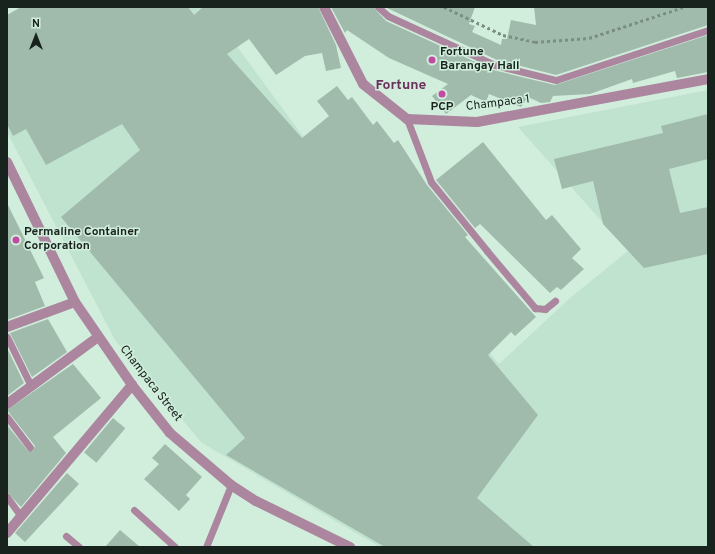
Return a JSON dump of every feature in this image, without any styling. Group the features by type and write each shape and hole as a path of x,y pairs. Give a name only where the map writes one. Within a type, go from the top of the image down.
{"street":[{"path":"324,7 363,84 407,119"},
{"name":"Champaca 1","path":"407,119 477,122 708,79"},
{"name":"Champaca Street","path":"7,162 74,302 132,385 170,433 231,485 350,547"},
{"path":"7,326 74,302"},
{"path":"7,404 98,337"},
{"path":"7,533 132,385"}],"lane":[{"path":"378,7 388,16 495,65 556,80 708,30"},
{"path":"407,119 431,182 508,278 535,308 545,309 555,301"},
{"path":"7,337 31,386"},
{"path":"7,416 30,447"},
{"path":"206,547 231,485"},
{"path":"7,497 21,516"},
{"path":"134,510 175,547"},
{"path":"66,536 79,547"}],"path":[{"path":"444,7 503,35 535,42 589,38 684,7"}],"shaded area":[{"path":"102,7 208,7 302,135 499,364 570,298 628,251 518,127 708,90 708,547 380,547 202,443 115,340 7,132 7,66"}],"building":[{"path":"21,7 188,7 194,15 203,7 318,7 336,45 341,68 326,71 322,53 305,56 276,75 249,39 227,54 302,138 329,116 317,101 337,86 348,100 352,97 373,125 377,121 394,143 398,140 427,185 468,235 465,237 536,317 515,336 511,332 488,355 538,415 477,498 534,547 385,547 226,455 245,438 61,217 140,150 122,124 46,165 26,129 13,136 7,124 7,15"},
{"path":"331,7 373,7 386,21 493,70 555,85 708,35 708,72 677,78 675,71 633,83 632,79 590,94 553,96 550,102 541,103 528,97 521,107 489,94 486,102 471,95 446,114 432,96 448,84 389,58 347,30 345,33"},
{"path":"385,7 475,7 469,24 475,26 472,32 501,45 502,39 507,39 511,20 536,25 534,7 708,7 708,25 556,75 497,60"},
{"path":"708,114 708,159 669,169 680,213 708,207 708,254 644,268 603,224 593,181 562,189 554,159 663,133 661,126"},
{"path":"483,142 546,220 552,215 581,249 572,258 584,269 561,290 557,287 550,293 480,224 475,228 436,180"},
{"name":"Permaline Container Corporation","path":"7,203 44,278 35,282 45,306 7,320"},
{"path":"48,319 67,352 32,377 10,333"},
{"path":"7,348 24,383 7,396"},
{"path":"73,364 101,398 53,437 66,453 21,507 7,492 7,425 28,451 33,451 35,446 7,410"},
{"path":"113,418 125,428 96,463 84,452"},
{"path":"165,444 202,477 186,495 190,499 179,511 144,479 159,464 152,458"},
{"path":"67,473 79,484 25,542 15,533"},
{"path":"120,530 140,547 105,547"}],"place":[{"name":"Fortune Barangay Hall","path":"432,60"},
{"name":"PCP","path":"442,94"},
{"name":"Permaline Container Corporation","path":"16,240"}],"district":[{"name":"Fortune","path":"401,86"}]}
